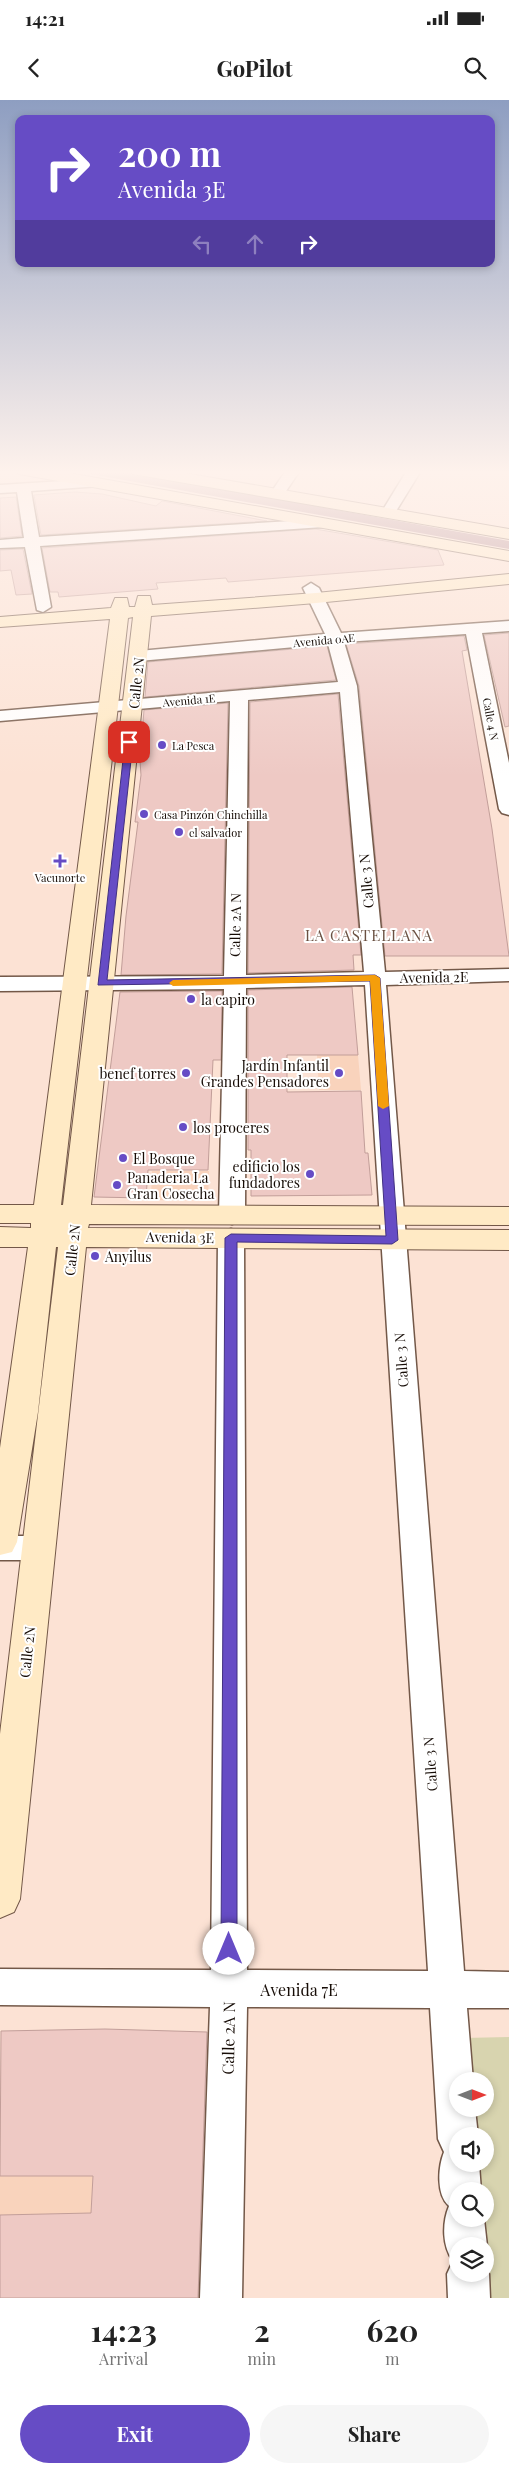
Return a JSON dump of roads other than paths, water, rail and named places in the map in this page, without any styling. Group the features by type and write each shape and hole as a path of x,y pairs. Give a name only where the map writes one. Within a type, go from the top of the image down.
{"street":[{"path":"37,572 44,607"},
{"path":"314,593 488,572"},
{"path":"0,622 132,606 509,579"},
{"name":"Calle 3 N","path":"314,593 335,638 348,686 375,978 391,1228 457,2127"},
{"path":"0,611 44,607 132,606"},
{"name":"Calle 2N","path":"121,706 139,656 132,606"},
{"name":"Calle 2N","path":"0,1542 11,1412 88,983 132,606"},
{"name":"Avenida 0AE","path":"139,656 335,638 509,626"},
{"name":"Calle 4 N","path":"473,628 509,809"},
{"name":"Avenida 1E","path":"0,716 348,686"},
{"name":"Calle 2A N","path":"221,2298 229,1988 231,1226 239,695"},
{"name":"Avenida 2E","path":"0,984 234,982 509,975"},
{"name":"Calle 2N","path":"0,1899 75,1225 88,983"},
{"name":"Avenida 3E","path":"0,1214 45,1226"},
{"name":"Avenida 3E","path":"391,1228 509,1216"},
{"name":"Avenida 3E","path":"0,1237 45,1226 75,1225 391,1228 509,1240"},
{"path":"0,1548 39,1548"},
{"name":"Avenida 7E","path":"0,1987 509,1990"},
{"path":"469,2282 470,2298"}],"place":[{"name":"La Pesca","path":"162,745"},
{"name":"Casa Pinzón Chinchilla","path":"144,814"},
{"name":"el salvador","path":"179,832"},
{"name":"Vacunorte","path":"60,861"},
{"name":"la capiro","path":"191,999"},
{"name":"benef torres","path":"186,1073"},
{"name":"Jardín Infantil Grandes Pensadores","path":"339,1073"},
{"name":"los proceres","path":"183,1127"},
{"name":"El Bosque","path":"123,1158"},
{"name":"edificio los fundadores","path":"310,1174"},
{"name":"Panaderia La Gran Cosecha","path":"117,1185"},
{"name":"Anyilus","path":"95,1256"}],"district":[{"name":"LA CASTELLANA","path":"369,935"}]}
